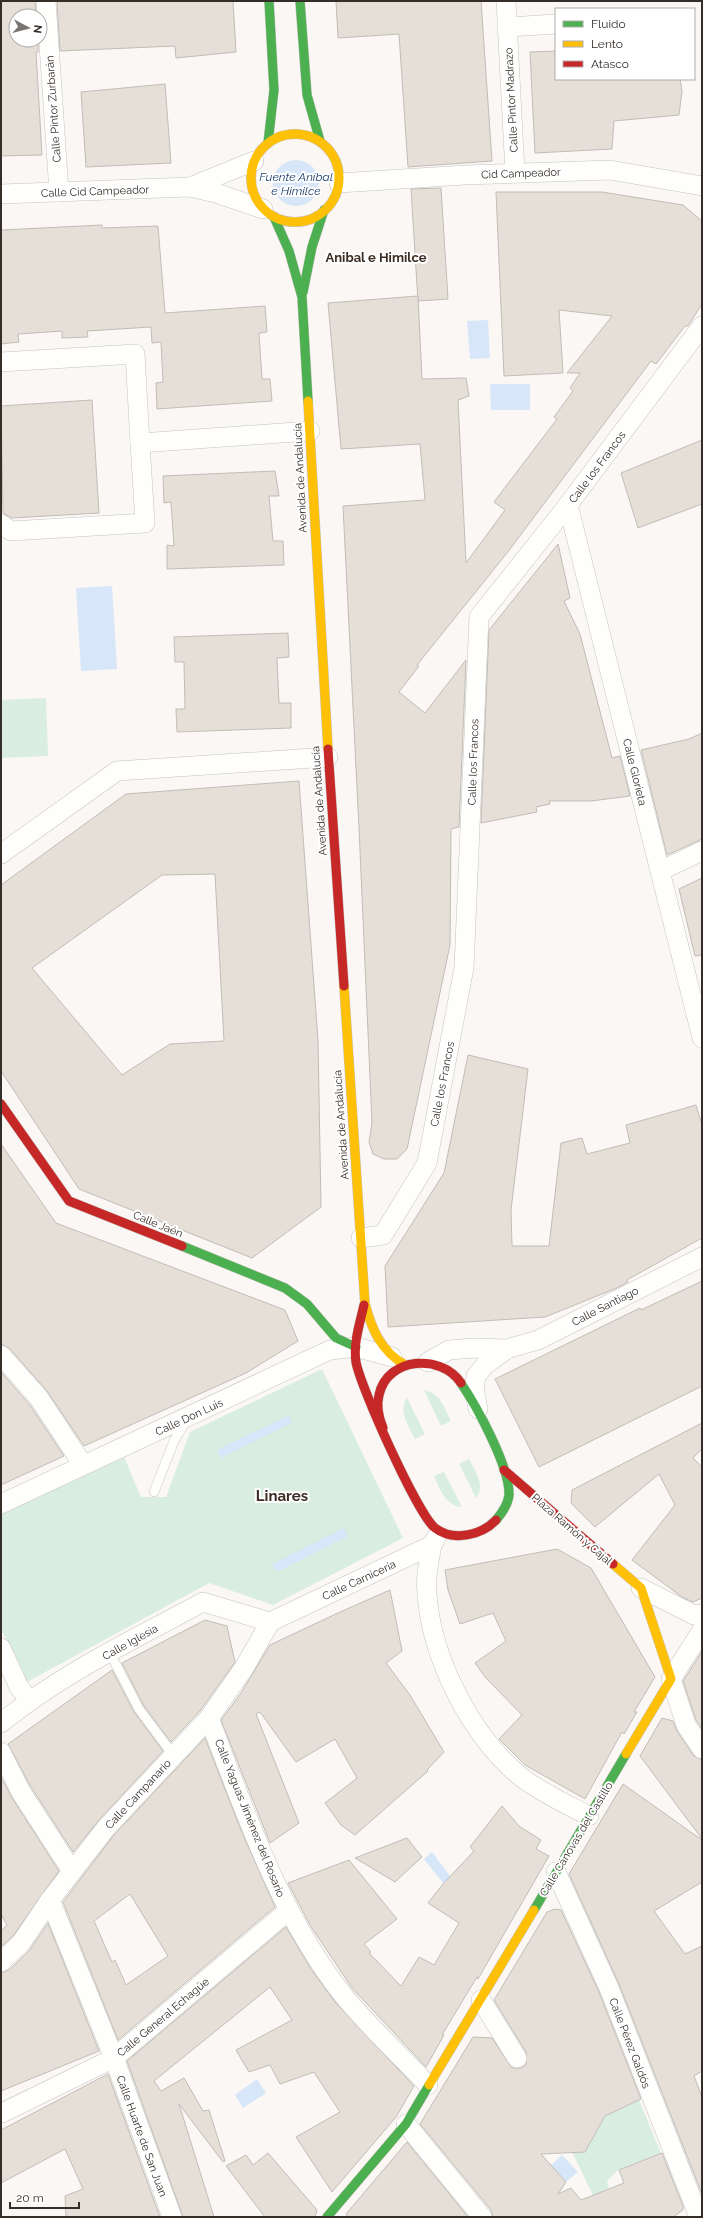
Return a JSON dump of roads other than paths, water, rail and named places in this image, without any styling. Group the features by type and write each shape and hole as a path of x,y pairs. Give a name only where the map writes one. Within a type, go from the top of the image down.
{"main road":[{"path":"268,1 274,90 268,143"},
{"path":"300,1 307,95 320,141"},
{"path":"293,134 307,136 320,141 328,149 335,160 339,183 335,197 315,218 301,222 287,221 268,213 255,197 251,184 254,161 259,151 268,143 280,136 293,134"},
{"name":"Avenida de Andalucía","path":"302,297 311,253 324,210"},
{"name":"Avenida de Andalucía","path":"268,213 289,252 302,297 328,758 365,1304"},
{"name":"Calle Jaén","path":"1,1104 69,1201 285,1288 307,1304 333,1336 343,1343 356,1346"},
{"path":"365,1304 378,1341 398,1361 428,1362 442,1366 460,1378 508,1481 509,1498 501,1515 492,1524 480,1531 466,1534 452,1534 436,1538 360,1378 355,1359 356,1346 365,1304"},
{"path":"383,1428 378,1407 379,1392 398,1361"},
{"name":"Plaza Ramón y Cajal","path":"504,1470 641,1588"},
{"path":"641,1588 671,1679"},
{"name":"Calle Cánovas del Castillo","path":"327,2217 406,2124 671,1679"}],"street":[{"name":"Calle Pintor Zurbarán","path":"46,1 59,192"},
{"name":"Calle Pintor Madrazo","path":"506,1 515,173"},
{"path":"507,28 555,24"},
{"name":"Calle Cid Campeador","path":"190,187 254,161"},
{"name":"Cid Campeador","path":"339,183 515,173 610,170 702,186"},
{"name":"Calle Cid Campeador","path":"1,194 190,187 216,193 268,213"},
{"name":"Calle los Francos","path":"361,1238 383,1235 427,1163 444,1075 464,968 479,618 568,505 702,326"},
{"path":"1,362 135,354 145,524 11,531 1,524"},
{"path":"140,443 310,431"},
{"name":"Calle Glorieta","path":"568,505 702,1038"},
{"path":"1,854 117,771 328,758"},
{"path":"660,871 702,851"},
{"name":"Calle Santiago","path":"478,1414 474,1388 476,1376 485,1365 507,1350 538,1340 702,1257"},
{"path":"356,1346 398,1361"},
{"name":"Calle Don Luis","path":"1,1504 82,1465 188,1418 322,1353 340,1347 356,1346"},
{"name":"Calle Santiago","path":"428,1362 450,1350 474,1348 507,1350"},
{"path":"1,1355 39,1398 82,1465"},
{"path":"436,1538 427,1571 426,1594 432,1623 448,1675 461,1702 475,1724 506,1763 545,1794 589,1816"},
{"name":"Calle Carnicería","path":"270,1622 436,1538"},
{"name":"Plaza Ramón y Cajal","path":"641,1588 694,1615 702,1614"},
{"name":"Calle Iglesia","path":"1,1723 29,1700 110,1653 203,1602 270,1622"},
{"name":"Calle Campanario","path":"1,1962 21,1943 50,1900 106,1828 209,1718 244,1668 270,1622"},
{"path":"702,1630 671,1679 686,1725 702,1749"},
{"path":"1,1648 19,1687 29,1700"},
{"name":"Calle Yaguas Jiménez del Rosario","path":"209,1718 261,1851 288,1911 343,1995 428,2085"},
{"path":"1,1752 21,1792 72,1871"},
{"name":"Calle Pérez Galdós","path":"556,1872 609,1988 696,2211"},
{"name":"Calle Huarte de San Juan","path":"50,1900 114,2058 172,2217"},
{"name":"Calle General Echagüe","path":"2,2113 114,2058 288,1911"},
{"path":"481,2000 517,2058"},
{"path":"406,2124 482,2217"}],"lane":[{"path":"154,1492 174,1441 188,1418"},
{"path":"110,1653 139,1708 174,1756"}],"water":[{"name":"Fuente Aníbal e Himilce","path":"291,160 301,160 309,164 315,170 319,178 319,188 315,196 309,202 301,206 291,206 283,202 277,196 273,188 273,178 277,170 283,164"},
{"path":"488,320 490,358 470,359 467,321"},
{"path":"490,384 530,384 530,410 491,410"},
{"path":"112,586 117,669 81,671 76,588"},
{"path":"289,1415 292,1423 221,1458 217,1450"},
{"path":"344,1528 348,1536 277,1572 272,1564"},
{"path":"432,1852 451,1877 443,1883 424,1859"},
{"path":"257,2079 266,2093 243,2108 235,2095"},
{"path":"562,2155 578,2172 566,2182 551,2165"}],"district":[{"name":"Anibal e Himilce","path":"376,257"},
{"name":"Linares","path":"282,1496"}]}
